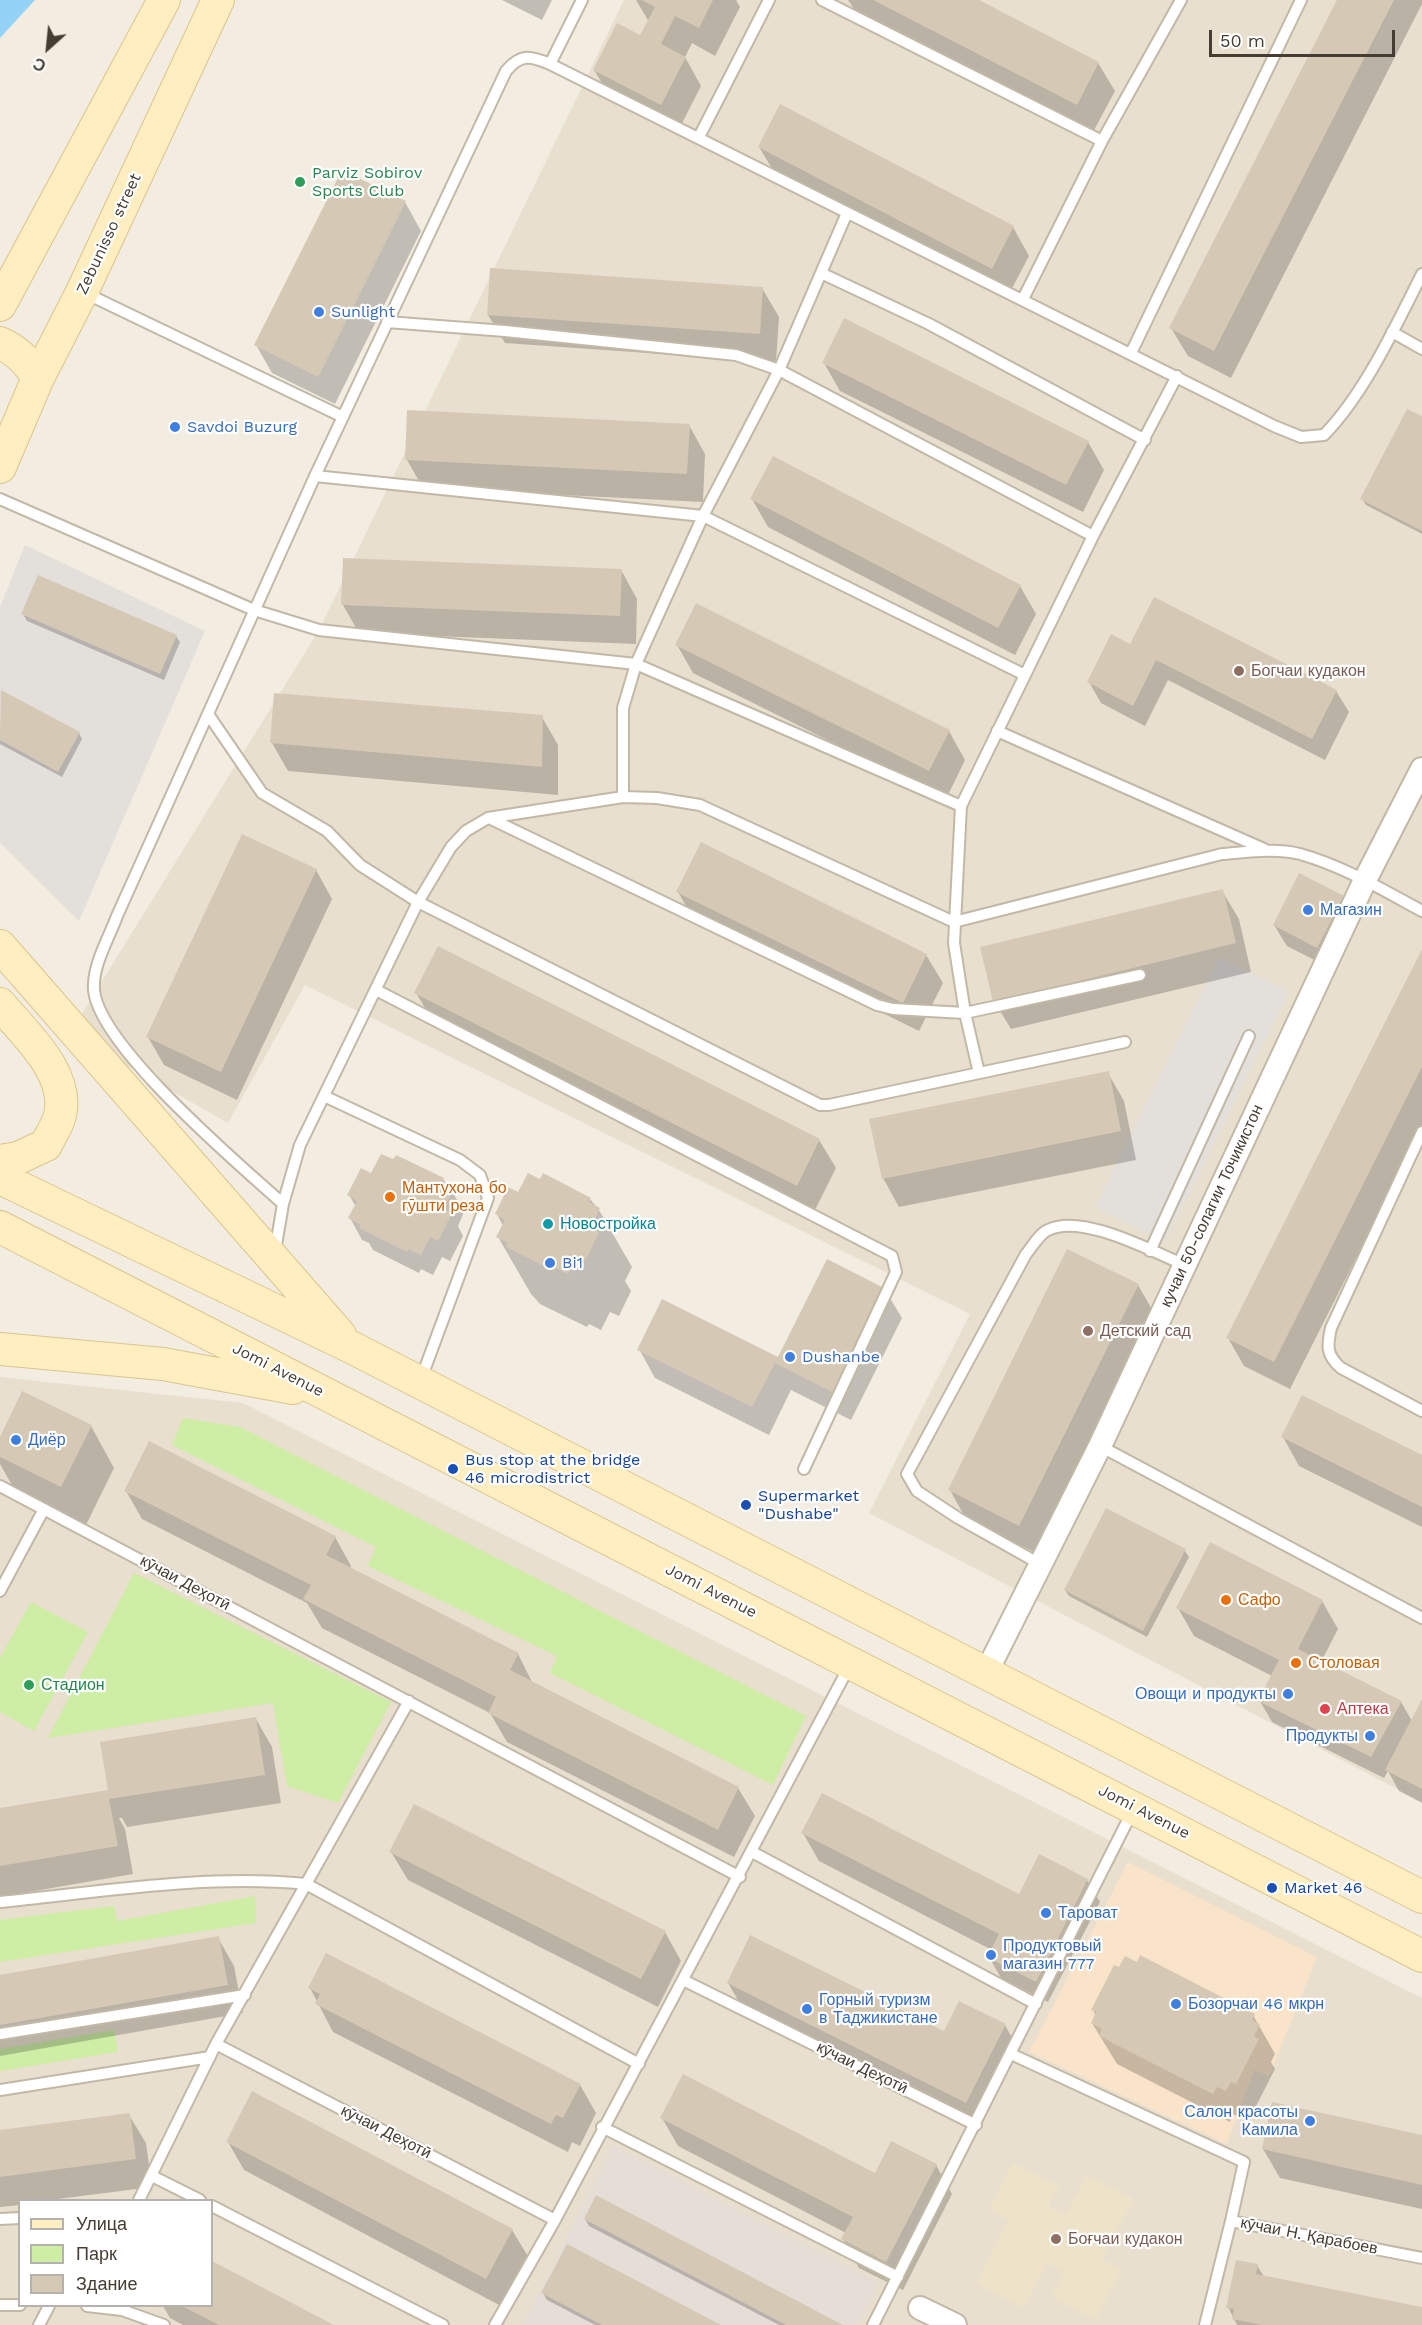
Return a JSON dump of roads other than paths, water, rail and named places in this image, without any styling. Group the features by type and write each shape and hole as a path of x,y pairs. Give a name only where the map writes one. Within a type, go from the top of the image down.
{"main road":[{"path":"0,305 164,0"},
{"name":"Zebunisso street","path":"0,467 38,378 82,292 218,0"},
{"path":"0,343 12,348 27,361 38,378"},
{"path":"0,946 351,1347"},
{"path":"0,1004 48,1062 61,1094 60,1116 46,1145 18,1158 0,1161"},
{"path":"0,1178 351,1347 1421,1897 1409,1949"},
{"name":"Jomi Avenue","path":"0,1227 1409,1949"},
{"path":"0,1349 163,1364 327,1395"}],"street":[{"name":"кучаи 50-солагии Точикистон","path":"986,1673 1100,1446 1365,880 1422,770"},
{"path":"920,2308 955,2325"}],"lane":[{"path":"550,64 582,0"},
{"path":"699,137 769,0"},
{"path":"822,0 1102,141"},
{"path":"1131,353 1301,0"},
{"path":"1023,299 1102,141 1177,1"},
{"path":"282,1204 211,1140 131,1057 106,1020 94,990 98,966 117,916 254,610 387,322 506,71 523,57 530,56 550,64 1274,426 1301,437 1324,435 1340,418 1392,332 1422,274"},
{"path":"623,797 623,708 636,664 703,516 779,370 847,213"},
{"path":"821,273 929,324 1145,440"},
{"path":"82,292 343,417"},
{"path":"387,322 506,331 736,355 779,370 1094,536"},
{"path":"1392,332 1422,349"},
{"path":"979,1073 965,1013 954,943 961,806 1024,675 1177,376"},
{"path":"315,476 703,516 1024,675"},
{"path":"0,499 254,610 319,630 636,664 961,806"},
{"path":"208,714 262,793 327,831 360,865 418,902 820,1105 829,1105 1125,1042"},
{"path":"998,731 1268,850"},
{"path":"274,1260 282,1204 300,1145 418,902 451,847 466,831 488,818 623,797 657,798 700,805 954,922 1222,854 1268,850 1300,854 1365,880 1422,911"},
{"path":"488,818 877,1005 893,1009 965,1013 1140,975"},
{"path":"376,990 892,1256 896,1272 804,1468"},
{"path":"1150,1251 1249,1036"},
{"path":"324,1096 460,1161 480,1175 488,1198 420,1382"},
{"path":"1422,1132 1331,1328 1327,1347 1332,1360 1341,1368 1422,1411"},
{"path":"1040,1564 958,1518 917,1491 907,1474 1026,1254 1046,1230 1068,1225 1083,1226 1185,1265"},
{"path":"1100,1446 1422,1618"},
{"name":"кӯчаи Деҳотӣ","path":"0,1486 740,1876"},
{"path":"0,1591 44,1509"},
{"path":"495,2325 555,2220 602,2127 639,2064 851,1663"},
{"path":"140,2199 216,2044 409,1701"},
{"path":"873,2325 1134,1807"},
{"path":"752,1852 1036,2004"},
{"path":"0,1902 229,1880 268,1880 306,1884 639,2064"},
{"name":"кӯчаи Деҳотӣ","path":"683,1980 975,2125"},
{"path":"0,2034 245,1995"},
{"name":"кӯчаи Деҳотӣ","path":"216,2044 555,2220"},
{"path":"1011,2054 1244,2162 1231,2221"},
{"path":"0,2090 210,2057"},
{"path":"602,2127 898,2277"},
{"path":"152,2176 198,2199"},
{"path":"213,2207 443,2325"},
{"path":"0,2219 18,2218"},
{"name":"кӯчаи Н. Қарабоев","path":"1205,2325 1231,2221 1422,2258"},
{"path":"0,2306 18,2305"},
{"path":"39,2325 48,2307"},
{"path":"96,2307 122,2310 164,2325"}],"water":[{"path":"0,0 35,0 0,38"}],"place":[{"name":"Parviz Sobirov Sports Club","path":"300,182"},
{"name":"Sunlight","path":"319,312"},
{"name":"Savdoi Buzurg","path":"175,427"},
{"name":"Богчаи кудакон","path":"1239,671"},
{"name":"Магазин","path":"1308,910"},
{"name":"Мантухона бо гӯшти реза","path":"390,1197"},
{"name":"Новостройка","path":"548,1224"},
{"name":"Bi1","path":"550,1263"},
{"name":"Детский сад","path":"1088,1331"},
{"name":"Dushanbe","path":"790,1357"},
{"name":"Диёр","path":"16,1440"},
{"name":"Bus stop at the bridge 46 microdistrict","path":"453,1469"},
{"name":"Supermarket \"Dushabe\"","path":"746,1505"},
{"name":"Сафо","path":"1226,1600"},
{"name":"Столовая","path":"1296,1663"},
{"name":"Стадион","path":"29,1685"},
{"name":"Овощи и продукты","path":"1288,1694"},
{"name":"Аптека","path":"1325,1709"},
{"name":"Продукты","path":"1370,1736"},
{"name":"Market 46","path":"1272,1888"},
{"name":"Тароват","path":"1046,1913"},
{"name":"Продуктовый магазин 777","path":"991,1955"},
{"name":"Бозорчаи 46 мкрн","path":"1176,2004"},
{"name":"Горный туризм в Таджикистане","path":"807,2009"},
{"name":"Салон красоты Камила","path":"1310,2121"},
{"name":"Боғчаи кудакон","path":"1056,2239"}]}
